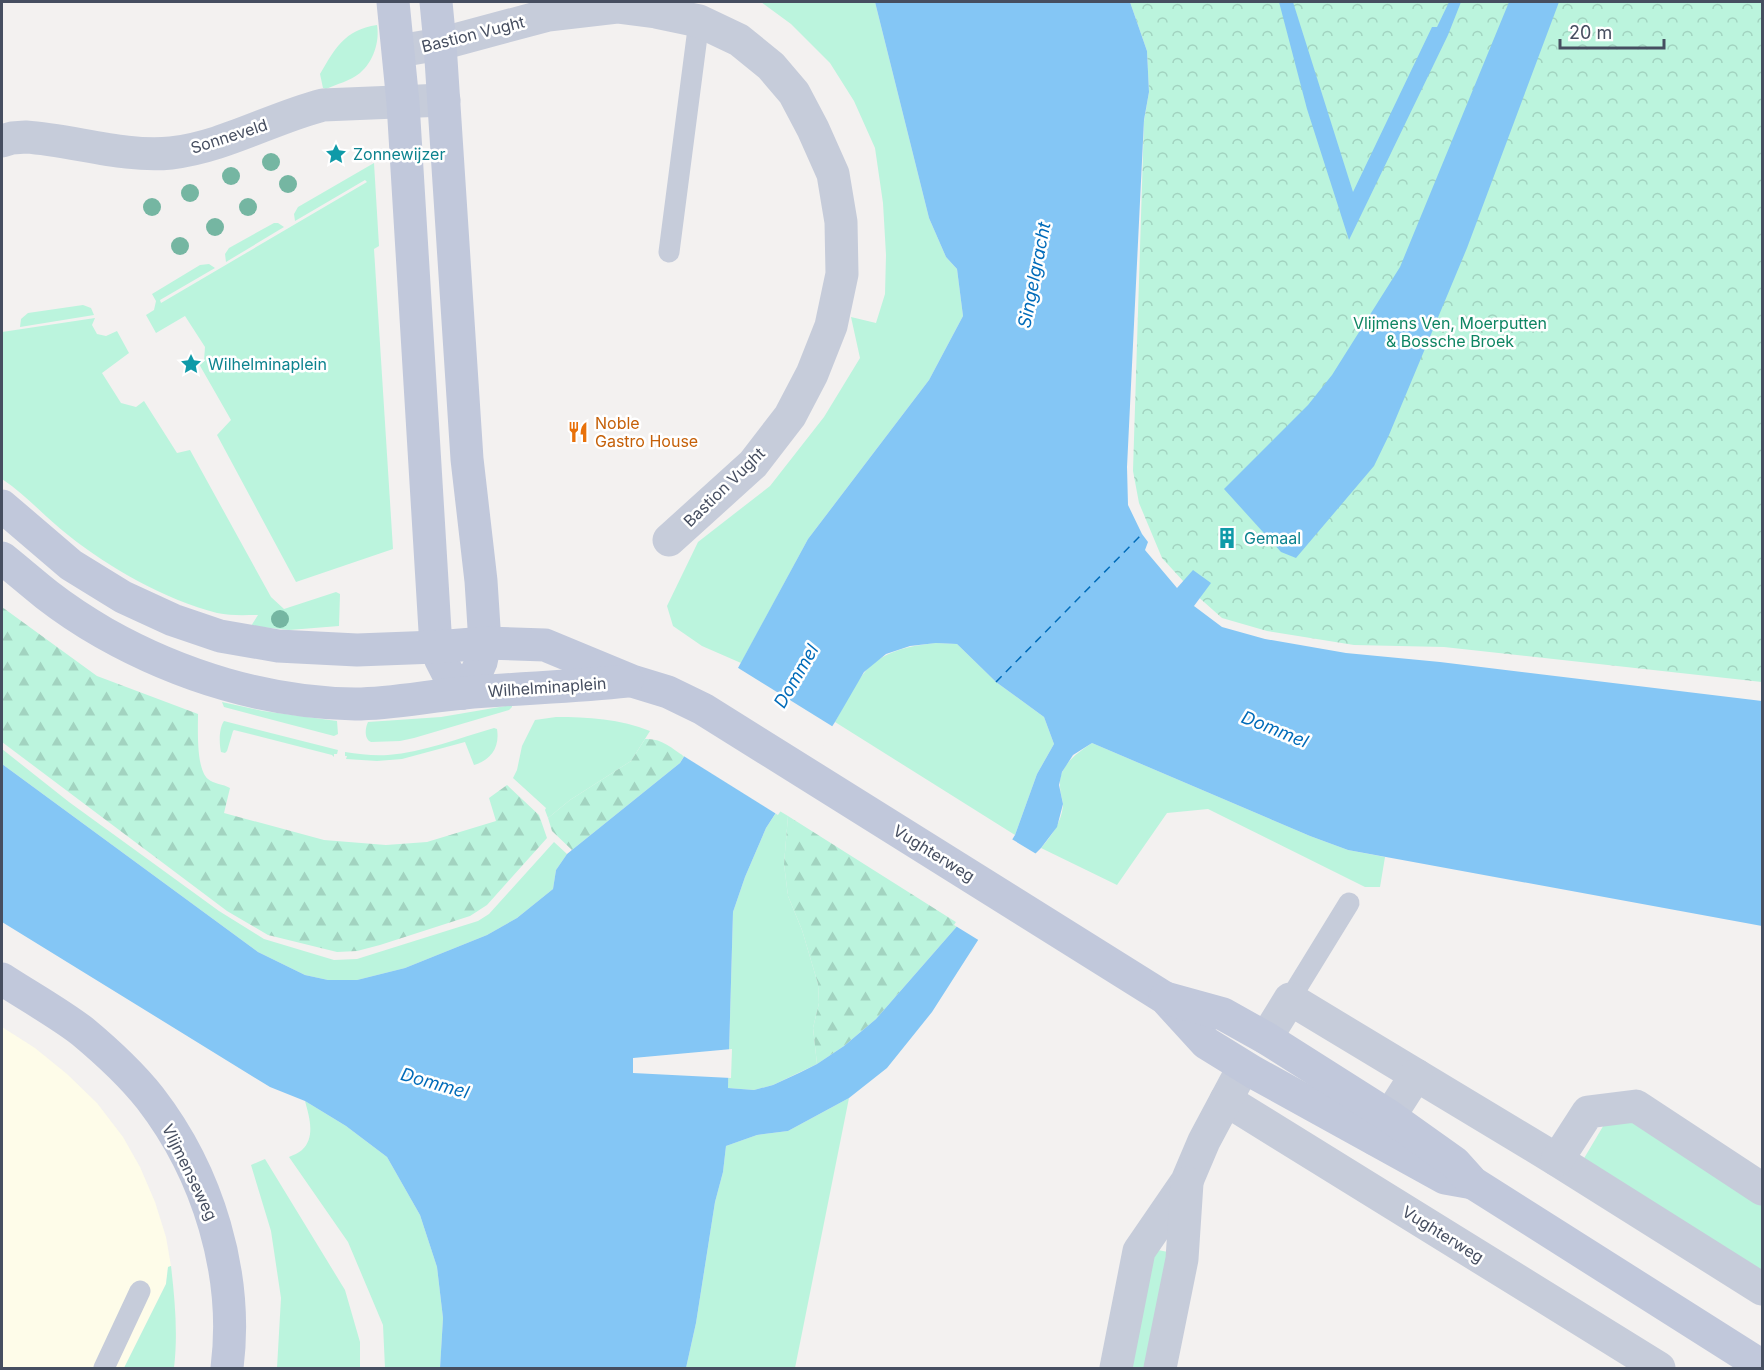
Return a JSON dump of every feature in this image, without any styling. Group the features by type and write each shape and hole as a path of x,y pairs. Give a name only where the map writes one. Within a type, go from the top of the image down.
{"main road":[{"path":"393,2 403,103 436,647 442,665 463,693"},
{"name":"Wilhelminaplein","path":"436,2 467,459 481,581 485,643 481,662 474,678 463,693"},
{"name":"Wilhelminaplein","path":"2,506 71,565 123,597 173,620 220,636 278,646 318,649 357,650 485,643 545,645 632,681 668,692 703,709"},
{"name":"Wilhelminaplein","path":"2,558 48,596 103,632 155,659 212,680 272,696 315,702 356,704 398,702 463,693 632,681"},
{"name":"Vughterweg","path":"703,709 1165,998 1206,1043 1245,1067 1382,1127"},
{"name":"Vlijmenseweg","path":"2,979 80,1030 110,1056 143,1090 170,1125 207,1200 223,1257 229,1319 227,1368"},
{"name":"Vughterweg","path":"1165,998 1223,1014 1266,1038 1445,1178 1473,1183 1762,1366"}],"street":[{"name":"Bastion Vught","path":"399,51 440,44 548,15 617,7 699,21 739,40 771,66 794,93 833,174 841,222 842,274 831,326 812,374 790,416 753,464 669,540"},
{"name":"Sonneveld","path":"5,131 141,154 171,153 209,145 323,105 444,100"},
{"path":"1266,1038 1290,999 1557,1160 1762,1289"},
{"path":"1116,1368 1139,1251 1188,1181 1203,1141 1245,1067"},
{"path":"1382,1127 1416,1075"},
{"name":"Vughterweg","path":"1226,1100 1659,1368"},
{"path":"1557,1160 1588,1112 1636,1106 1762,1189"},
{"path":"1160,1368 1182,1259 1188,1181"}],"lane":[{"path":"669,252 699,21"},
{"path":"1290,999 1349,903"},
{"path":"104,1368 140,1291"}],"shaded area":[{"path":"2,1027 35,1048 97,1103 123,1137 140,1167 155,1202 166,1237 171,1266 168,1267 166,1284 124,1368 2,1368"}],"green space":[{"path":"761,2 875,2 929,218 946,257 957,269 963,316 929,380 808,539 741,663 702,646 673,626 667,606 698,542 770,486 824,417 860,358 851,317 876,323 885,294 886,255 883,203 875,148 854,101 830,63 791,24"},
{"name":"Vlijmens Ven, Moerputten & Bossche Broek","path":"1130,2 1762,2 1762,682 1444,647 1354,645 1267,631 1222,618 1195,594 1162,558 1139,503 1133,471 1144,121 1149,92 1147,51"},
{"path":"377,25 376,45 365,68 348,80 326,89 323,88 320,74 342,42 356,31"},
{"path":"374,163 379,246 374,249 393,549 296,582 217,435 231,420 199,364 204,361 205,347 185,316 156,333 146,315 154,310 156,301 152,294 200,265 209,264 215,268 160,300 161,303 367,182 365,180 295,221 294,214 298,207"},
{"path":"274,223 284,227 226,262 225,254 229,248"},
{"path":"83,305 91,308 94,315 20,327 21,319 28,313"},
{"path":"95,318 92,325 97,334 106,336 117,331 129,353 102,373 121,403 136,407 144,401 177,453 190,450 271,597 284,609 336,592 340,594 339,626 289,630 251,626 258,615 217,613 178,600 139,582 101,559 68,535 2,479 2,332"},
{"path":"2,607 97,676 198,714 198,749 204,774 210,781 230,788 224,813 324,840 386,845 427,842 496,821 489,798 507,785 539,815 547,838 487,905 470,916 357,951 337,952 268,935 227,911 2,742"},
{"path":"936,643 957,644 996,682 1044,717 1054,744 1037,774 1015,835 835,722 864,673 879,659 896,651"},
{"path":"222,702 263,711 337,721 338,734 334,736 224,707"},
{"path":"512,705 509,710 400,741 371,742 366,736 368,722 441,717"},
{"path":"556,717 604,720 650,731 631,761 570,800 548,818 546,808 513,778 522,746 535,720"},
{"path":"224,721 338,750 337,754 334,754 334,757 234,730 227,751 221,752 220,736"},
{"path":"497,729 498,736 496,747 490,756 474,765 465,742 402,759 377,761 346,759 347,756 345,756 345,752 382,755 415,751"},
{"path":"645,739 661,742 684,756 680,763 572,850 552,831 548,818 570,800 631,761"},
{"path":"1092,743 1310,836 1348,850 1385,857 1380,887 1365,887 1208,809 1167,813 1117,885 1041,848 1055,828 1062,812 1060,779 1065,766"},
{"path":"2,749 69,802 219,911 264,939 334,960 357,959 478,921 489,914 554,842 567,854 556,870 553,889 517,918 487,935 405,968 357,980 328,980 305,975 258,952 2,764"},
{"path":"778,810 788,816 784,864 788,896 802,930 818,984 819,1003 813,1028 817,1064 773,1085 754,1090 728,1088 733,912 766,828"},
{"path":"788,816 959,924 876,1019 844,1046 817,1064 813,1028 819,1003 818,984 802,930 788,896 784,864"},
{"path":"849,1098 795,1368 686,1368 696,1323 726,1146 757,1135 788,1131"},
{"path":"305,1101 346,1126 387,1157 420,1215 437,1267 443,1318 440,1368 385,1368 383,1325 348,1242 289,1157 302,1150 309,1139 310,1126"},
{"path":"1633,1119 1762,1201 1762,1272 1583,1160 1605,1123"},
{"path":"265,1159 345,1290 360,1342 360,1368 277,1368 281,1298 271,1231 251,1165"},
{"path":"1153,1249 1168,1252 1148,1368 1128,1368"},
{"path":"171,1266 176,1317 174,1368 124,1368 166,1284 168,1267"}],"water":[{"path":"875,2 1130,2 1147,51 1149,92 1144,120 1127,467 1128,505 1148,542 1145,550 1177,588 1193,570 1211,583 1194,606 1222,627 1265,639 1346,653 1440,662 1762,701 1762,926 1348,850 1092,743 1073,755 1062,772 1059,785 1063,804 1057,827 1030,859 932,1012 887,1068 849,1098 788,1131 757,1135 726,1146 696,1323 686,1368 440,1368 443,1318 437,1267 420,1215 387,1157 346,1126 305,1101 270,1087 2,922 2,764 258,952 305,975 328,980 357,980 405,968 487,935 517,918 553,889 556,870 567,854 680,763 732,679 808,539 929,380 963,316 957,269 946,257 929,218","holes":["936,643 957,644 996,682 1044,717 1054,744 1037,774 1015,835 959,924 876,1019 844,1046 799,1073 773,1085 754,1090 728,1088 733,912 766,828 835,722 864,672 886,654 910,646"]},
{"path":"1279,2 1293,2 1353,192 1432,27 1437,27 1449,2 1461,2 1448,35 1349,240 1307,109"},
{"path":"1509,2 1559,2 1467,248 1389,435 1374,466 1296,558 1281,552 1224,489 1308,405 1332,375 1400,267"}],"pier":[{"path":"735,666 835,728 778,815 682,755"},
{"path":"1010,838 1038,855 980,941 954,925"},
{"path":"732,1049 731,1078 633,1073 633,1058"}],"ferry route":[{"path":"996,682 1142,534"}],"place":[{"name":"Zonnewijzer","path":"336,154"},
{"name":"Wilhelminaplein","path":"191,364"},
{"name":"Noble Gastro House","path":"578,432"},
{"name":"Gemaal","path":"1227,538"}],"water label":[{"name":"Singelgracht","path":"1034,275"},
{"name":"Dommel","path":"796,676"},
{"name":"Dommel","path":"1275,729"},
{"name":"Dommel","path":"435,1083"}]}
